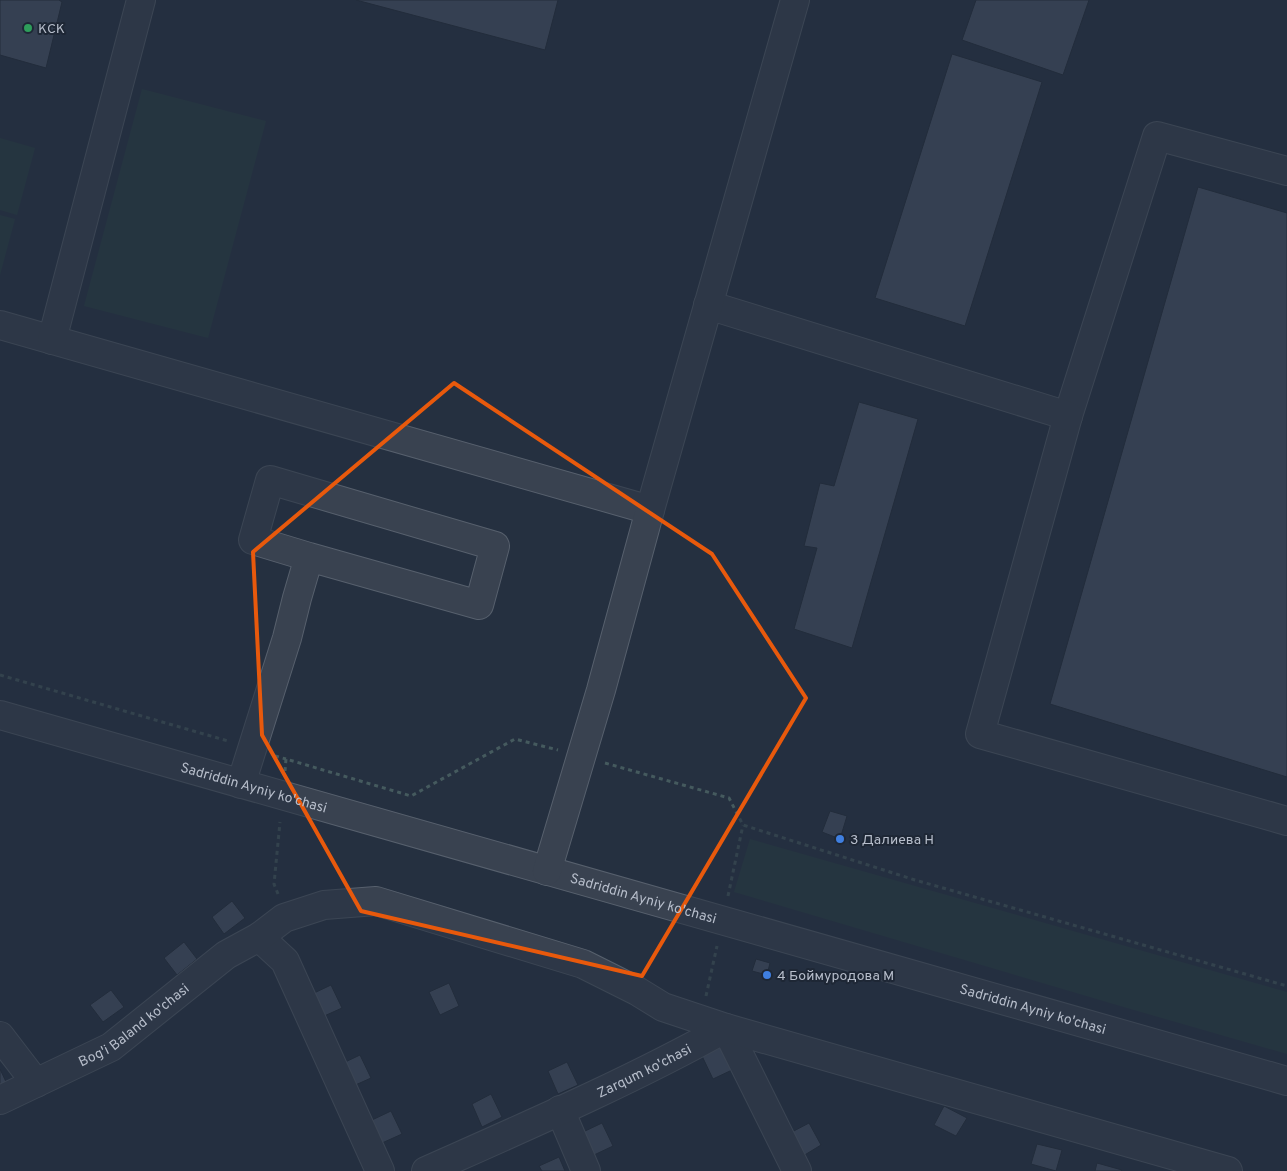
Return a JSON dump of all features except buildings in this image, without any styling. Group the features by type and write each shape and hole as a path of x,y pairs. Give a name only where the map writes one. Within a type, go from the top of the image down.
{"street":[{"path":"52,340 141,0"},
{"path":"547,871 601,690 650,510 795,0"},
{"path":"1287,171 1157,136 1068,416 980,734 1287,821"},
{"path":"708,306 1068,416"},
{"path":"0,325 650,510"},
{"path":"270,480 495,546 479,605 309,557 253,540 270,480"},
{"path":"241,784 309,557"},
{"name":"Sadriddin Ayniy ko'chasi","path":"0,715 1287,1081"},
{"name":"Bog'i Baland ko'chasi","path":"0,1100 111,1047 226,955 259,937 284,918 324,905 376,900 583,964 637,991 663,1007 726,1028 1228,1171"},
{"path":"259,937 285,961 380,1171"},
{"path":"726,1028 798,1171"},
{"name":"Zarqum ko'chasi","path":"426,1171 686,1051 726,1028"},
{"path":"0,1036 36,1083"},
{"path":"560,1110 586,1171"}],"path":[{"path":"0,675 411,796 515,739 729,798 743,825 915,880 1287,986"},
{"path":"286,759 274,884 289,917"}],"highlighted area":[{"path":"454,383 712,554 806,698 642,976 361,911 262,735 253,552"}],"green space":[{"path":"142,89 266,121 208,338 84,306"},
{"path":"0,138 35,148 17,215 0,210"},
{"path":"0,215 15,219 0,275"},
{"path":"750,839 1287,992 1287,1054 734,892"}],"place":[{"name":"КСК","path":"28,28"},
{"name":"3 Далиева Н","path":"840,839"},
{"name":"4 Боймуродова М","path":"767,975"}]}
